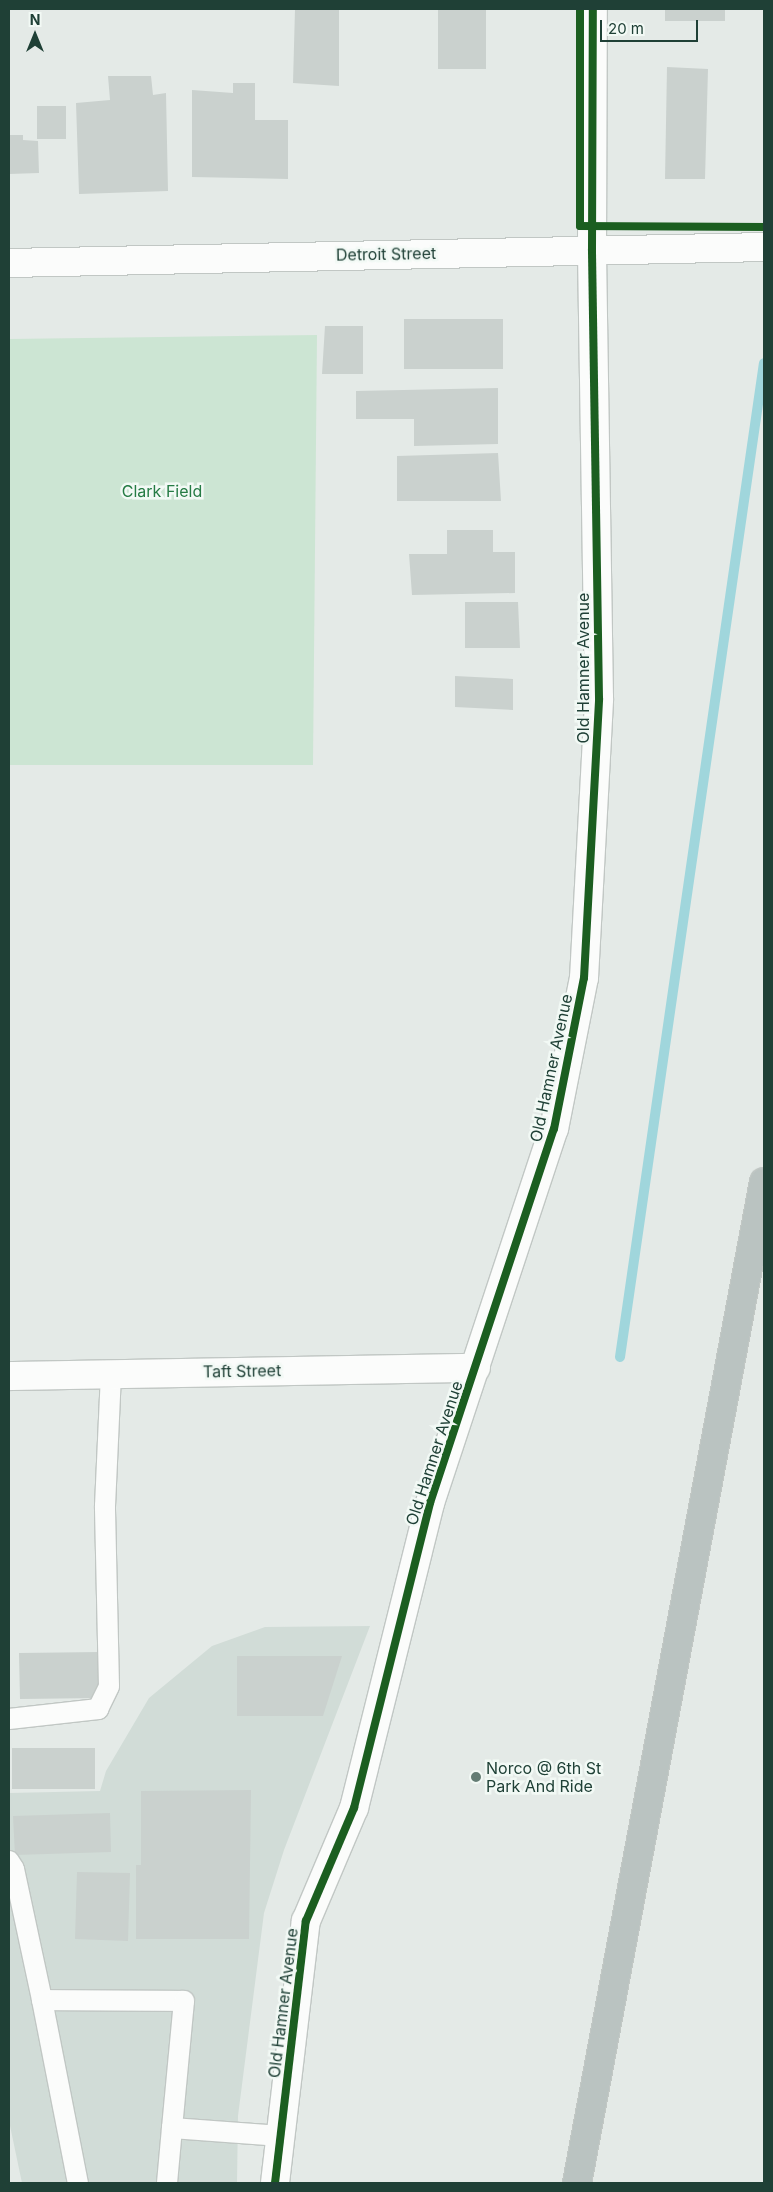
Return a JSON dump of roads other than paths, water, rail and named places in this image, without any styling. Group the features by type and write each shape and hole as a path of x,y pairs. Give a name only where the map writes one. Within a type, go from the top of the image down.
{"highway":[{"path":"577,2183 764,1182"}],"street":[{"name":"Old Hamner Avenue","path":"275,2183 306,1921 354,1808 430,1504 554,1129 584,978 598,698 592,250 593,9"},
{"name":"Detroit Street","path":"9,263 764,247"},
{"name":"Taft Street","path":"9,1376 476,1368"}],"lane":[{"path":"9,1719 98,1709 110,1686 105,1506 111,1374"},
{"path":"9,1861 14,1869 78,2183"},
{"path":"42,2000 184,2001 167,2183"},
{"path":"172,2128 281,2136"}],"waterway":[{"path":"620,1357 764,363"}],"place":[{"name":"Norco @ 6th St Park And Ride","path":"476,1777"}],"park label":[{"name":"Clark Field","path":"162,491"}]}
